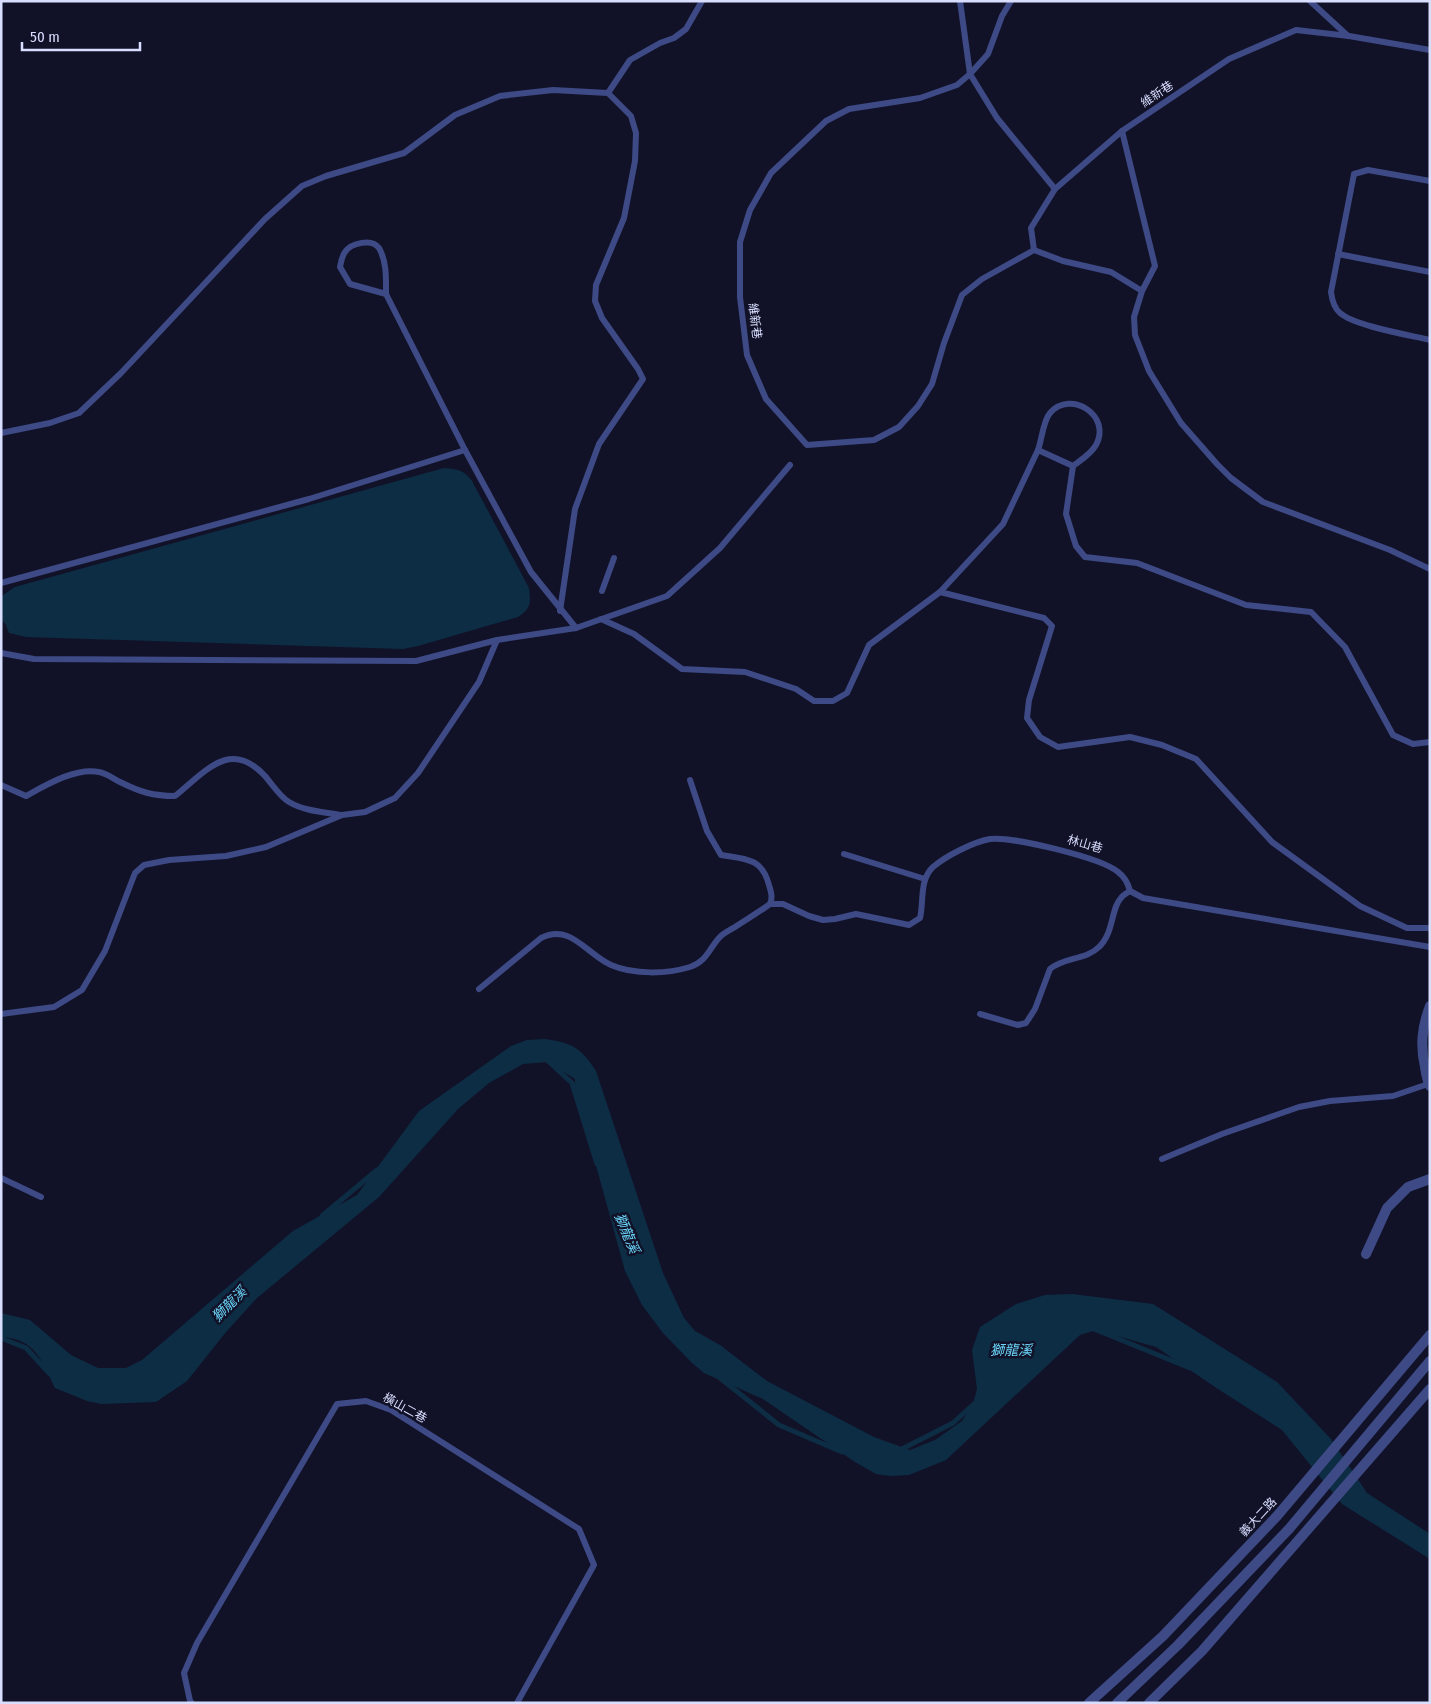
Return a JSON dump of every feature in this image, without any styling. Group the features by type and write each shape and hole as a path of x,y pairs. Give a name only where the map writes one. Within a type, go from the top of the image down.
{"street":[{"path":"1429,1085 1422,1054 1421,1038 1424,1020 1430,1006"},
{"path":"1366,1254 1387,1208 1408,1186 1430,1179"},
{"name":"義大二路","path":"1089,1703 1163,1636 1277,1516 1430,1335"},
{"path":"1117,1703 1178,1645 1289,1529 1430,1361"},
{"path":"1149,1703 1202,1652 1430,1389"}],"lane":[{"path":"608,93 630,60 660,43 674,38 686,29 702,1"},
{"path":"960,1 970,74 997,118 1054,189"},
{"name":"維新巷","path":"1011,1 1002,16 988,54 957,85 920,98 849,110 826,121 771,173 750,210 740,242 740,297 747,354 766,399 807,445 874,440 899,427 918,406 932,384 944,343 962,296 982,279 1034,250 1031,228 1054,189 1122,131 1229,59 1296,30 1349,36 1430,50"},
{"path":"1310,1 1349,36"},
{"path":"1,432 50,423 79,413 121,373 265,219 302,186 326,176 404,152 455,116 500,96 553,90 608,93 631,116 636,133 635,161 624,218 596,285 595,300 602,318 643,379 599,444 575,509 560,610"},
{"path":"1122,131 1155,266 1142,291 1134,317 1135,335 1149,371 1181,423 1231,478 1263,502 1390,550 1430,569"},
{"path":"1430,181 1368,170 1354,174 1331,292 1334,304 1341,314 1368,326 1430,340"},
{"path":"386,294 350,284 340,267 345,251 358,243 370,242 378,247 385,266 386,294 465,450 531,572 576,628"},
{"path":"1034,250 1063,261 1111,272 1142,291"},
{"path":"1338,254 1430,272"},
{"path":"601,619 634,634 682,669 745,672 796,689 814,701 833,701 847,693 869,645 940,592 1003,524 1038,450 1046,420 1055,409 1068,404 1083,406 1095,417 1098,424 1098,440 1090,453 1073,466 1066,514 1076,546 1085,557 1136,563 1246,605 1311,612 1346,648 1394,735 1413,744 1430,742"},
{"path":"1,583 309,499 465,450"},
{"path":"1038,450 1073,466"},
{"path":"1,653 34,659 416,661 497,640 576,628 666,596 720,548 790,466"},
{"path":"602,591 614,558"},
{"path":"940,592 1044,618 1052,626 1029,700 1028,718 1040,737 1058,747 1130,737 1162,745 1196,759 1272,842 1360,906 1407,928 1430,928"},
{"path":"1,1014 54,1007 82,990 104,951 134,873 144,865 169,860 226,856 266,846 342,816 365,812 395,798 418,774 479,682 497,640"},
{"path":"1,785 26,796 51,782 78,773 99,772 137,791 154,796 175,796 218,762 236,758 252,764 258,769 287,802 310,810 342,816"},
{"path":"479,989 548,934 568,935 595,956 611,965 625,969 648,972 692,967 703,960 720,937 770,904 773,898 766,872 760,865 740,858 721,855 707,831 690,780"},
{"name":"林山巷","path":"925,879 932,868 966,847 992,839 1036,844 1105,863 1127,881 1130,891"},
{"path":"770,904 783,904 823,920 835,920 856,914 909,925 920,918 921,897 925,879 844,854"},
{"path":"980,1014 1018,1025 1026,1023 1035,1009 1050,969 1055,965 1090,954 1098,949 1109,934 1119,899 1130,891 1143,898 1430,947"},
{"path":"1162,1159 1222,1134 1299,1107 1330,1101 1393,1096 1429,1085"},
{"path":"1,1178 41,1197"},
{"name":"橫山二巷","path":"192,1703 184,1673 197,1643 337,1404 366,1401 391,1410 579,1529 594,1565 518,1703"}],"water":[{"path":"444,468 460,471 466,474 472,481 529,588 528,608 518,617 403,649 26,637 9,633 1,619 1,600 3,595 15,587"},
{"name":"獅龍溪","path":"546,1039 576,1048 596,1071 663,1273 684,1318 695,1331 720,1345 767,1381 874,1437 910,1450 935,1440 962,1421 973,1404 977,1389 972,1350 980,1327 1016,1304 1045,1295 1072,1294 1153,1304 1277,1382 1331,1439 1367,1493 1430,1534 1430,1559 1342,1504 1282,1430 1156,1347 1096,1330 1080,1335 946,1460 909,1475 891,1476 876,1474 855,1462 763,1399 704,1373 663,1333 642,1305 625,1271 575,1089 575,1079 548,1062 523,1064 489,1083 458,1109 379,1197 257,1298 226,1332 187,1381 156,1402 101,1404 87,1401 55,1388 41,1360 30,1347 22,1342 1,1337 1,1313 30,1320 71,1355 98,1368 126,1368 142,1360 293,1231 357,1195 419,1111 511,1046 527,1040"}],"waterway":[{"name":"獅龍溪","path":"547,1060 572,1083 597,1164"},
{"name":"獅龍溪","path":"322,1216 377,1170"},
{"name":"獅龍溪","path":"1094,1329 1190,1368"},
{"name":"獅龍溪","path":"1,1338 26,1348 50,1374"},
{"name":"獅龍溪","path":"720,1378 779,1425 842,1452"},
{"name":"獅龍溪","path":"898,1451 953,1423 975,1403"}]}
